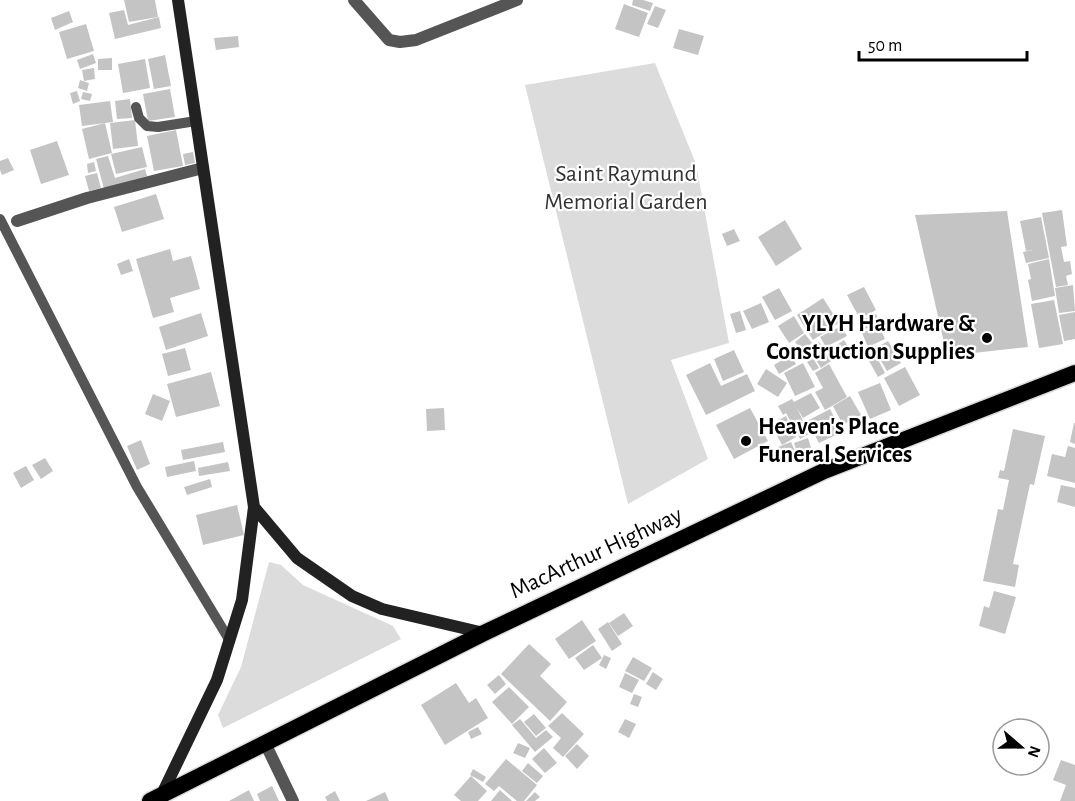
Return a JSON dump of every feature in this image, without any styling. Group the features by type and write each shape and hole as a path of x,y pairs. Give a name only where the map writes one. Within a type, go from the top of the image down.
{"highway":[{"name":"MacArthur Highway","path":"156,798 484,633 824,471 1075,373"}],"main road":[{"path":"156,798 217,680 242,600 254,507 178,0"},
{"path":"254,507 297,558 352,596 382,609 484,633"}],"street":[{"path":"354,0 389,40 400,42 416,40 517,0"},
{"path":"18,221 87,198 203,168"},
{"path":"265,742 293,801"}],"lane":[{"path":"136,107 139,118 147,126 158,127 196,121"},
{"path":"0,219 137,487 230,641"}],"green space":[{"name":"Saint Raymund Memorial Garden","path":"655,63 696,164 729,343 671,360 708,459 628,504 525,85"},
{"path":"269,562 281,565 303,585 393,626 401,639 223,728 218,715 241,667"}],"building":[{"path":"124,0 155,0 158,17 129,22"},
{"path":"633,0 653,3 650,11 632,5"},
{"path":"624,4 648,13 639,37 615,29"},
{"path":"655,6 666,10 658,28 647,24"},
{"path":"124,10 128,25 159,17 161,28 115,39 109,13"},
{"path":"69,11 73,22 55,30 51,18"},
{"path":"86,24 94,51 67,59 59,32"},
{"path":"679,29 704,36 698,55 673,48"},
{"path":"238,36 239,47 216,50 214,38"},
{"path":"93,54 96,63 80,69 77,60"},
{"path":"165,55 171,86 154,89 148,59"},
{"path":"112,58 112,70 98,70 98,59"},
{"path":"145,59 150,88 123,93 118,64"},
{"path":"94,68 95,79 84,81 82,70"},
{"path":"80,80 89,83 87,91 78,88"},
{"path":"170,89 175,117 148,121 143,94"},
{"path":"77,91 80,101 73,104 70,93"},
{"path":"83,92 92,94 90,101 81,99"},
{"path":"130,99 132,118 117,119 115,101"},
{"path":"110,101 113,122 82,126 79,105"},
{"path":"135,120 138,146 113,149 110,123"},
{"path":"105,123 112,153 89,159 82,129"},
{"path":"176,130 183,166 154,171 147,136"},
{"path":"57,141 69,175 41,184 30,150"},
{"path":"142,147 147,167 116,174 111,154"},
{"path":"193,152 195,163 185,165 183,154"},
{"path":"108,156 115,178 145,169 147,176 104,189 96,159"},
{"path":"8,158 14,170 2,175 0,161"},
{"path":"94,162 96,171 88,173 87,164"},
{"path":"97,173 101,188 89,191 85,176"},
{"path":"156,194 164,219 122,232 114,207"},
{"path":"1062,210 1067,246 1061,247 1064,262 1070,261 1072,274 1066,276 1068,285 1056,287 1042,213"},
{"path":"1007,211 1028,347 947,356 915,215"},
{"path":"1041,217 1049,258 1026,263 1023,252 1033,250 1026,251 1020,221"},
{"path":"785,220 802,249 776,266 758,237"},
{"path":"734,229 740,241 727,246 722,234"},
{"path":"170,249 173,261 191,256 200,289 170,298 174,312 153,318 136,259"},
{"path":"129,259 133,271 121,275 117,264"},
{"path":"1049,259 1055,296 1032,301 1028,264"},
{"path":"1073,285 1075,311 1059,313 1055,288"},
{"path":"864,287 876,310 860,319 847,295"},
{"path":"779,288 792,311 775,320 762,297"},
{"path":"823,298 839,323 813,340 797,315"},
{"path":"1054,300 1063,344 1039,348 1031,304"},
{"path":"761,303 769,322 752,329 743,311"},
{"path":"740,311 746,330 736,333 730,314"},
{"path":"1075,312 1075,339 1064,341 1059,315"},
{"path":"201,313 208,336 166,350 159,327"},
{"path":"876,314 880,323 865,329 861,320"},
{"path":"794,316 804,333 789,343 778,326"},
{"path":"879,325 885,339 868,347 862,333"},
{"path":"841,326 847,336 826,347 820,337"},
{"path":"805,334 812,343 802,350 795,342"},
{"path":"844,340 849,348 836,356 831,349"},
{"path":"888,341 901,363 887,371 874,349"},
{"path":"819,342 831,361 821,368 809,349"},
{"path":"185,348 191,370 168,376 162,354"},
{"path":"872,348 885,373 878,377 864,352"},
{"path":"734,350 744,372 723,381 714,359"},
{"path":"791,355 796,364 779,374 774,365"},
{"path":"813,358 819,368 813,371 807,362"},
{"path":"710,363 721,386 747,374 755,391 706,415 686,375"},
{"path":"803,363 815,387 795,396 784,373"},
{"path":"829,364 847,397 825,410 815,392 823,388 815,373"},
{"path":"905,367 920,395 899,406 884,378"},
{"path":"766,369 787,383 778,397 757,384"},
{"path":"211,372 220,406 176,417 167,384"},
{"path":"880,383 891,410 870,419 858,392"},
{"path":"811,393 820,408 803,418 797,408 803,421 793,426 786,413 783,415 778,406 792,399 794,402"},
{"path":"153,394 170,401 162,421 145,414"},
{"path":"850,396 861,415 843,425 833,406"},
{"path":"444,408 445,430 427,431 426,409"},
{"path":"750,408 768,441 734,459 716,425"},
{"path":"830,409 842,432 819,443 807,421"},
{"path":"786,416 796,437 782,445 771,424"},
{"path":"1075,423 1075,444 1070,442"},
{"path":"804,424 809,434 800,439 795,428"},
{"path":"1013,429 1045,436 1034,485 1030,484 1013,564 1019,565 1015,587 983,581 998,509 1003,510 1009,480 998,478 1000,470 1004,471"},
{"path":"808,438 811,448 797,453 794,443"},
{"path":"141,440 150,464 137,470 127,446"},
{"path":"223,442 225,452 183,460 181,450"},
{"path":"791,442 796,453 783,459 778,447"},
{"path":"1068,446 1075,448 1075,483 1047,476 1052,454 1065,457"},
{"path":"45,458 53,471 41,479 32,465"},
{"path":"194,461 196,471 167,477 165,467"},
{"path":"228,462 230,471 199,476 198,468"},
{"path":"26,466 34,480 21,488 13,473"},
{"path":"210,479 212,487 187,495 184,487"},
{"path":"1061,485 1075,488 1075,507 1057,502"},
{"path":"237,505 244,535 203,545 196,515"},
{"path":"994,591 1016,597 1005,634 979,626 984,606 989,608"},
{"path":"624,613 633,626 618,636 609,623"},
{"path":"582,620 596,641 569,659 555,639"},
{"path":"608,622 622,644 612,651 598,629"},
{"path":"529,644 551,664 540,676 567,702 550,721 501,674"},
{"path":"593,645 602,658 584,670 575,658"},
{"path":"604,655 611,658 606,669 599,665"},
{"path":"633,657 652,668 644,681 625,671"},
{"path":"653,672 663,679 656,690 646,684"},
{"path":"625,673 639,680 632,693 619,687"},
{"path":"499,675 506,684 495,694 487,685"},
{"path":"456,683 469,703 476,698 488,718 445,745 421,705"},
{"path":"509,687 529,707 512,724 492,702"},
{"path":"634,694 642,697 638,707 630,704"},
{"path":"562,713 584,734 563,757 553,748 561,738 548,726"},
{"path":"534,714 546,728 536,736 524,722"},
{"path":"520,719 536,738 546,730 553,737 535,752 512,725"},
{"path":"625,719 636,724 629,738 618,732"},
{"path":"478,727 482,734 471,739 468,732"},
{"path":"518,743 530,748 525,758 513,753"},
{"path":"577,744 589,756 577,769 565,756"},
{"path":"544,748 557,763 545,773 532,759"},
{"path":"506,759 537,785 524,801 517,801 499,786 494,791 485,784"},
{"path":"1061,760 1075,765 1075,801 1060,801 1066,785 1053,780"},
{"path":"528,763 543,776 537,783 522,771"},
{"path":"473,769 486,777 483,782 470,775"},
{"path":"471,776 487,791 478,801 461,801 454,795"},
{"path":"272,786 279,801 260,801 257,794"},
{"path":"249,790 254,801 229,801"},
{"path":"500,790 512,801 491,801"},
{"path":"335,791 340,801 327,801 325,797"},
{"path":"385,792 389,801 366,801"},
{"path":"535,792 540,797 535,801 526,801"}],"place":[{"name":"YLYH Hardware & Construction Supplies","path":"987,338"},
{"name":"Heaven's Place Funeral Services","path":"746,441"}]}
